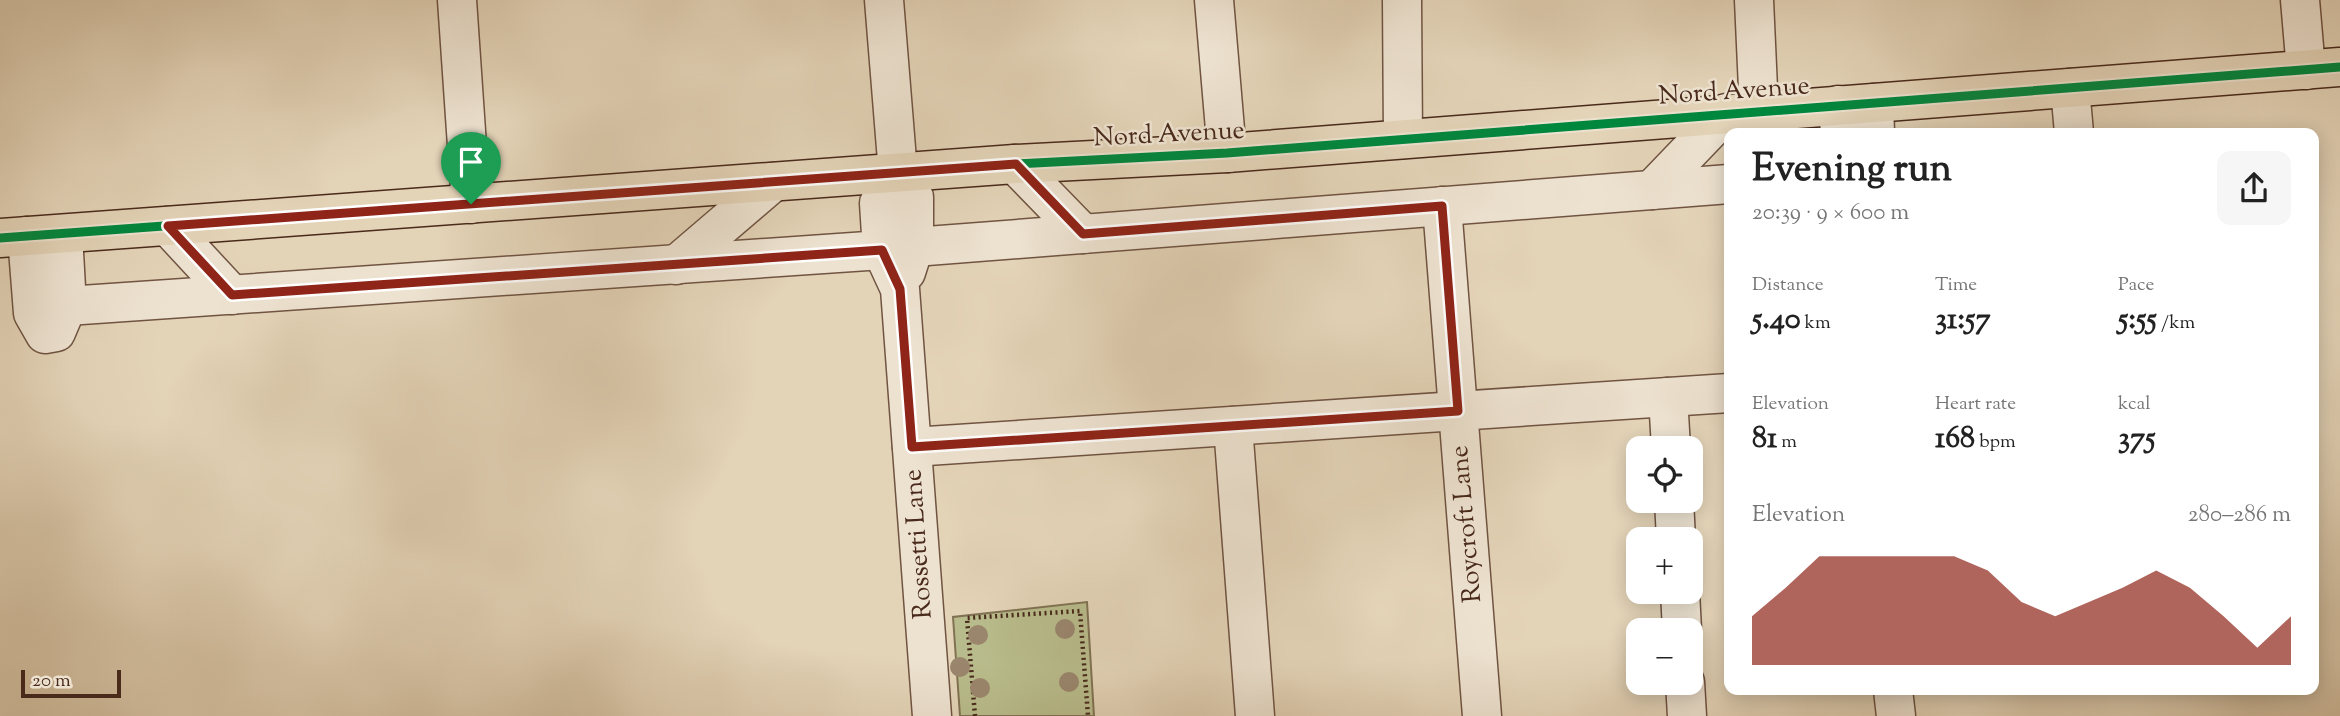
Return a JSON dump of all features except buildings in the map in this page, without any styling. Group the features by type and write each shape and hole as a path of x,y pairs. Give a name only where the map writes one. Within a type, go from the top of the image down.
{"main road":[{"name":"Nord Avenue","path":"30,236 1016,164 1227,153 1743,112 1857,119 2070,88 2323,69"}],"street":[{"path":"457,0 471,204"},
{"path":"884,0 898,173"},
{"path":"1214,0 1227,153"},
{"path":"1402,0 1403,139"},
{"path":"1724,128 1743,112 1754,0"},
{"path":"2300,0 2323,69"},
{"path":"2070,88 2074,128"},
{"path":"1652,190 1724,128"},
{"path":"1016,164 1083,234"},
{"name":"Rossetti Lane","path":"898,173 879,202 898,249 932,716"},
{"path":"676,265 773,182"},
{"path":"30,236 33,313 56,324 232,295 898,249 1724,184"},
{"name":"Roycroft Lane","path":"1442,206 1482,716"},
{"path":"168,226 232,295"},
{"path":"912,447 1724,393"},
{"path":"1668,397 1670,436"},
{"path":"1233,426 1255,716"},
{"path":"1686,695 1687,716"},
{"path":"1894,695 1896,716"}],"path":[{"path":"975,716 967,618 1080,611 1088,716"}],"green space":[{"path":"1087,602 1094,716 960,716 953,617"}],"cycle path":[{"path":"0,238 1015,164 1227,153 2340,67"}],"route":[{"path":"1016,164 1083,234 1442,206 1458,411 912,447 900,289 882,250 232,295 168,226 471,204 1016,164"}]}
